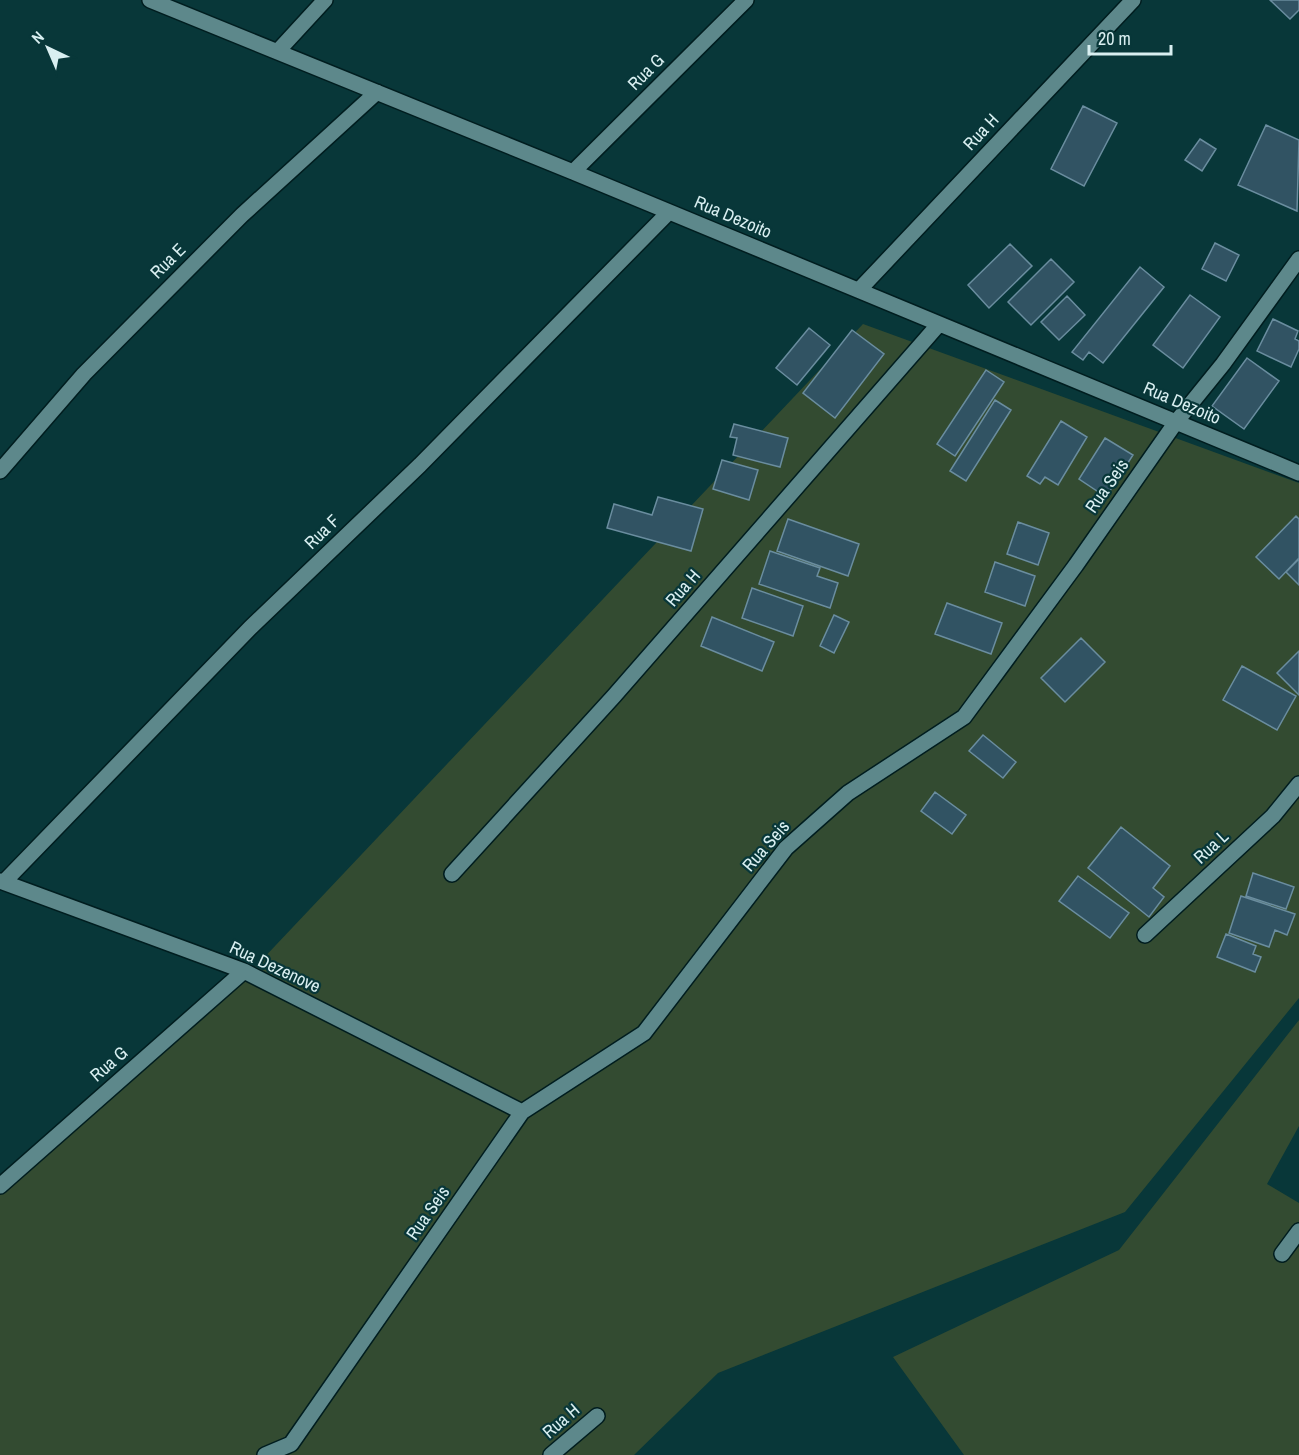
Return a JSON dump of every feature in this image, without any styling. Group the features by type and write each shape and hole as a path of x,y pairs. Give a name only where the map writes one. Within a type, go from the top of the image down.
{"street":[{"name":"Rua Dezoito","path":"150,0 573,172 1299,473"},
{"path":"278,51 325,0"},
{"name":"Rua G","path":"573,172 746,0"},
{"name":"Rua H","path":"859,290 1133,0"},
{"name":"Rua E","path":"0,471 84,374 242,215 377,92"},
{"name":"Rua F","path":"2,881 250,628 420,465 669,212"},
{"name":"Rua Seis","path":"265,1455 291,1443 522,1112 644,1033 786,848 848,793 964,717 1076,565 1176,422 1223,364 1299,260"},
{"name":"Rua H","path":"452,874 614,696 939,324"},
{"name":"Rua L","path":"1145,934 1273,816 1299,784"},
{"name":"Rua Dezenove","path":"2,881 244,971 522,1112"},
{"name":"Rua G","path":"0,1186 244,971"},
{"path":"1282,1254 1299,1231"},
{"name":"Rua H","path":"551,1455 597,1416"}],"green space":[{"path":"863,324 1299,483 1299,998 1125,1212 718,1373 634,1455 0,1455 0,1185 240,983"},
{"path":"1299,1020 1299,1126 1267,1184 1299,1203 1299,1455 964,1455 893,1357 1119,1250"}],"building":[{"path":"1270,0 1299,0 1299,10 1290,19"},
{"path":"1083,106 1117,123 1084,186 1051,169"},
{"path":"1266,125 1299,140 1297,211 1238,185"},
{"path":"1200,139 1216,149 1202,171 1185,160"},
{"path":"1215,243 1239,255 1226,281 1202,269"},
{"path":"1010,244 1032,266 989,308 968,285"},
{"path":"1051,259 1074,282 1031,325 1008,302"},
{"path":"1140,267 1164,287 1103,363 1089,352 1083,360 1072,352"},
{"path":"1190,295 1220,317 1183,368 1153,345"},
{"path":"1067,296 1085,315 1059,340 1041,322"},
{"path":"1273,319 1298,331 1295,339 1299,341 1299,349 1291,367 1257,351"},
{"path":"809,328 830,345 797,385 776,368"},
{"path":"852,330 884,354 835,418 803,393"},
{"path":"1247,358 1279,381 1244,429 1212,406"},
{"path":"986,370 1004,382 955,456 937,444"},
{"path":"995,400 1011,410 966,481 950,471"},
{"path":"1061,421 1087,437 1058,485 1045,477 1040,484 1027,476"},
{"path":"734,424 788,438 780,467 733,455 737,438 730,437"},
{"path":"1105,438 1133,455 1106,497 1079,479"},
{"path":"722,460 758,470 749,500 713,489"},
{"path":"658,497 703,509 691,551 607,528 614,504 652,515"},
{"path":"1296,516 1299,519 1299,558 1279,579 1256,557"},
{"path":"788,519 859,544 848,576 777,551"},
{"path":"1018,522 1049,533 1038,565 1007,554"},
{"path":"770,551 820,568 817,576 838,583 830,608 759,584"},
{"path":"1299,559 1299,585 1286,572"},
{"path":"995,562 1035,576 1025,606 985,592"},
{"path":"752,588 803,606 793,636 742,618"},
{"path":"947,603 1002,623 991,654 935,634"},
{"path":"834,615 849,622 834,653 820,646"},
{"path":"712,617 774,642 762,671 701,646"},
{"path":"1081,638 1105,662 1065,702 1041,678"},
{"path":"1299,651 1299,695 1277,673"},
{"path":"1242,666 1296,696 1277,730 1223,700"},
{"path":"983,735 1016,762 1003,778 969,751"},
{"path":"935,792 966,815 952,834 921,811"},
{"path":"1121,827 1170,866 1153,888 1164,897 1149,917 1088,868"},
{"path":"1253,873 1294,887 1286,909 1246,896"},
{"path":"1078,876 1129,913 1110,938 1059,901"},
{"path":"1241,896 1295,914 1287,935 1275,930 1269,947 1229,933"},
{"path":"1226,934 1256,946 1253,954 1261,957 1255,972 1217,957"}]}
